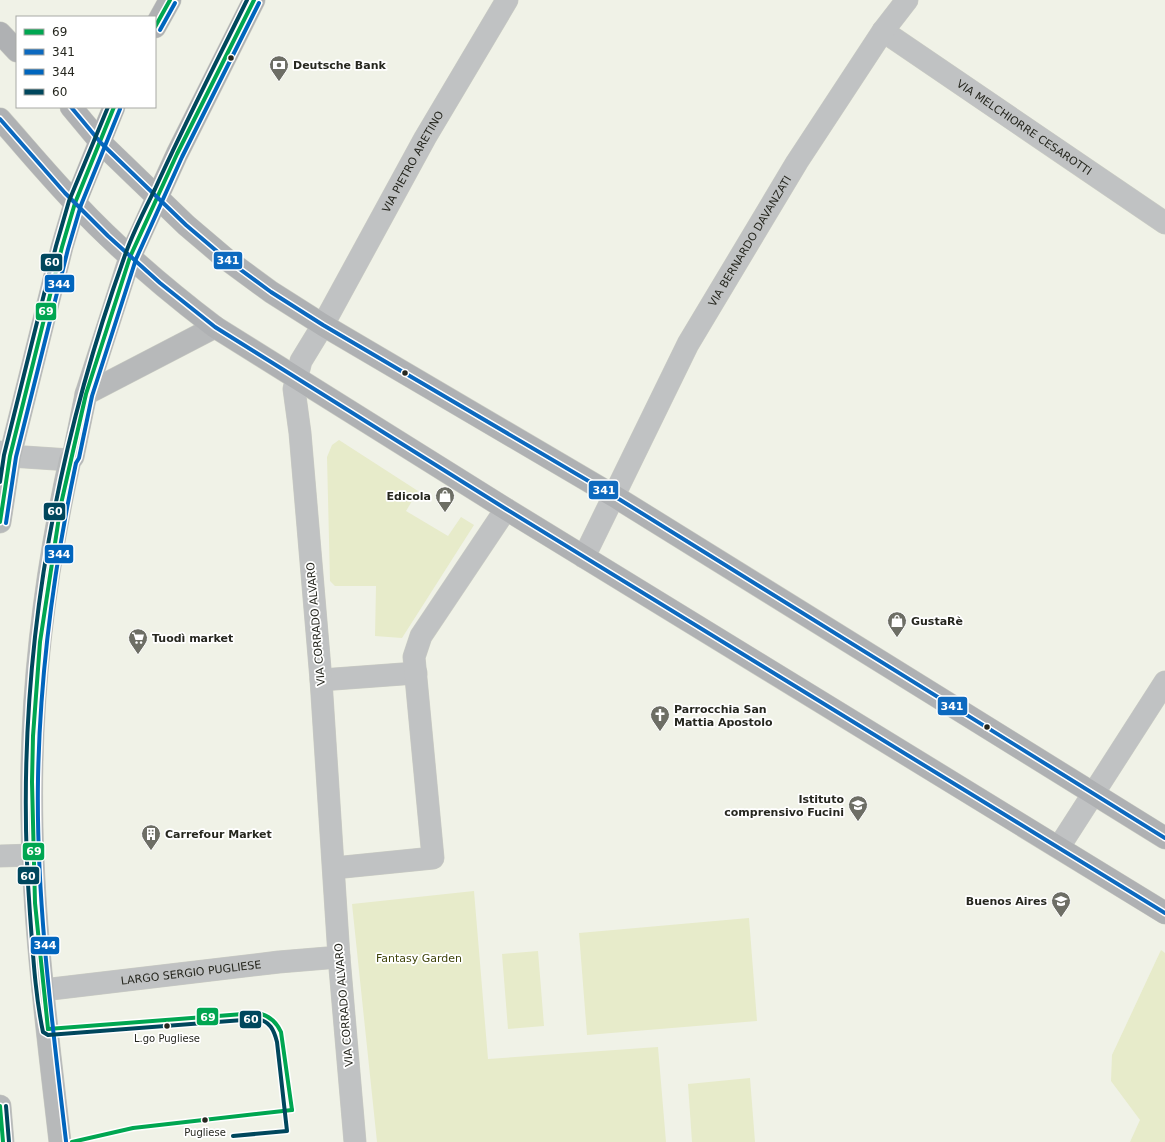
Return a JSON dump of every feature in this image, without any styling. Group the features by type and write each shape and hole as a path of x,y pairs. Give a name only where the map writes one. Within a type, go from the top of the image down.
{"main road":[{"path":"60,1142 43,990 33,855 33,750 44,612 58,513 70,460 73,457 86,394 130,257 177,154 254,0"},
{"path":"0,33 16,50"},
{"path":"72,108 101,143 186,225 226,259 272,292 323,325 614,496 1165,838"},
{"path":"0,522 5,454 75,203 101,143 114,108"},
{"path":"0,119 75,203 130,257 173,295 214,327 296,380 1165,913"},
{"path":"86,394 214,327"},
{"path":"0,1106 3,1142"}],"street":[{"name":"VIA PIETRO ARETINO","path":"296,380 301,361 323,325 425,138 507,0"},
{"name":"VIA BERNARDO DAVANZATI","path":"584,557 688,344 797,162 882,31 907,0"},
{"name":"VIA MELCHIORRE CESAROTTI","path":"882,31 1165,223"},
{"name":"VIA CORRADO ALVARO","path":"296,380 294,389 300,433 321,680 339,957 356,1142"},
{"path":"5,454 70,460"},
{"path":"334,868 433,858 414,658 421,636 506,509"},
{"path":"321,680 416,673"},
{"path":"1059,847 1094,795 1165,682"},
{"path":"0,856 33,855"},
{"name":"LARGO SERGIO PUGLIESE","path":"43,990 279,962 339,957"}],"green space":[{"path":"339,440 418,491 406,511 448,536 461,517 474,525 402,638 375,636 376,586 335,586 330,581 327,457 332,445"},
{"name":"Fantasy Garden","path":"474,891 488,1059 658,1047 666,1142 377,1142 352,904"},
{"path":"749,918 757,1021 587,1035 579,933"},
{"path":"1161,950 1165,953 1165,1142 1130,1142 1140,1120 1111,1081 1112,1055"},
{"path":"538,951 544,1026 508,1029 502,954"},
{"path":"750,1078 755,1142 692,1142 688,1084"}],"transit line":[{"name":"69","path":"156,25 170,0"},
{"name":"60","path":"233,1136 287,1131 277,1042 273,1030 265,1022 257,1019 48,1035 43,1032 36,988 30,914 26,830 27,747 32,663 42,581 57,499 75,418 98,337 134,231 247,0"},
{"name":"69","path":"48,1029 35,903 32,782 33,736 40,642 61,504 86,394 130,257 177,154 254,0"},
{"name":"344","path":"160,30 175,3"},
{"name":"344","path":"66,1141 55,1051 42,915 38,824 39,739 45,659 61,541 76,463 79,458 92,396 136,259 182,157 259,3"},
{"name":"341","path":"72,108 101,143 186,225 226,259 271,292 323,325 614,496 1165,838"},
{"name":"60","path":"0,482 4,455 56,246 69,201 108,108"},
{"name":"69","path":"0,522 10,456 62,247 75,203 114,108"},
{"name":"344","path":"6,523 16,457 68,249 81,205 120,109"},
{"name":"341","path":"0,119 65,193 108,236 160,283 215,327 506,509 1165,913"},
{"name":"69","path":"48,1029 257,1013 265,1015 272,1019 281,1032 292,1110"},
{"name":"69","path":"0,1106 3,1142"},
{"name":"60","path":"6,1106 9,1142"},
{"name":"69","path":"72,1142 133,1128 292,1110"}],"place":[{"name":"Deutsche Bank","path":"279,82"},
{"name":"Edicola","path":"445,513"},
{"name":"GustaRè","path":"897,638"},
{"name":"Tuodì market","path":"138,655"},
{"name":"Parrocchia San Mattia Apostolo","path":"660,732"},
{"name":"Istituto comprensivo Fucini","path":"858,822"},
{"name":"Carrefour Market","path":"151,851"},
{"name":"Buenos Aires","path":"1061,918"},
{"name":"L.go Pugliese","path":"167,1026"},
{"name":"Pugliese","path":"205,1120"}]}
